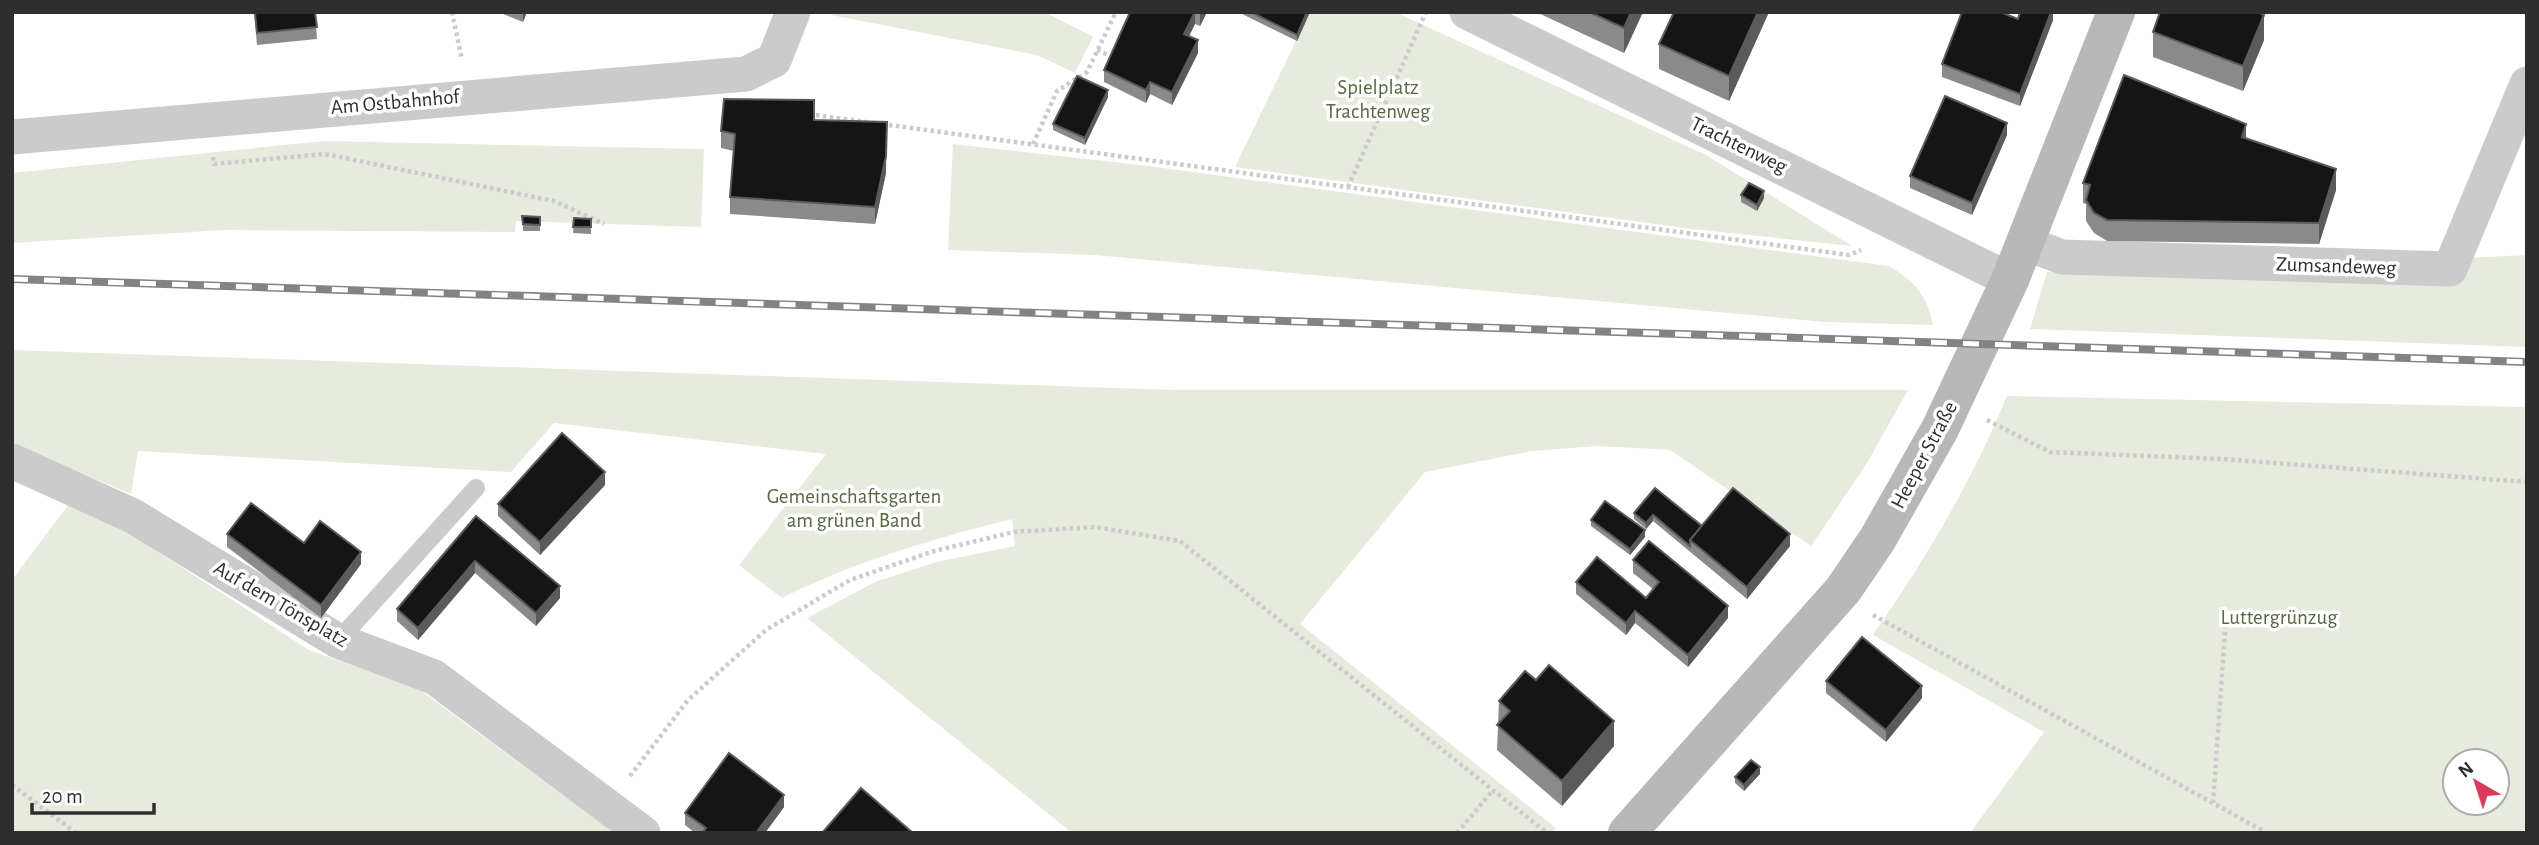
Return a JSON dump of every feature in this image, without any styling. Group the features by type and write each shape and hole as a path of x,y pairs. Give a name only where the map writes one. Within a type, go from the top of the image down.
{"main road":[{"name":"Heeper Straße","path":"1627,833 1843,590 1877,540 1952,403 2010,280 2116,12"}],"street":[{"path":"774,60 793,12"},
{"name":"Trachtenweg","path":"1467,12 2010,280"},
{"name":"Am Ostbahnhof","path":"12,137 468,96 731,76 757,71 774,60"},
{"name":"Zumsandeweg","path":"2025,243 2062,257 2450,269 2527,84"},
{"name":"Auf dem Tönsplatz","path":"12,461 133,516 338,641 434,677 643,833"}],"lane":[{"path":"338,641 476,488"}],"path":[{"path":"453,12 468,96"},
{"path":"1033,144 1057,91 1087,72 1116,12"},
{"path":"1348,187 1426,12"},
{"path":"1097,50 1114,57"},
{"path":"774,60 788,105 796,112 1849,255 1909,228"},
{"path":"209,118 214,164 325,154 554,201 604,224"},
{"path":"1952,403 2049,452 2222,458 2527,482"},
{"path":"607,806 688,700 766,630 850,580 934,551 1014,531 1095,527 1180,541 1547,833"},
{"path":"1843,590 1882,622 1938,650 2267,833"},
{"path":"2213,803 2226,618"},
{"path":"12,785 76,833"},
{"path":"1457,833 1493,790"}],"green space":[{"path":"832,12 1045,12 1093,37 1075,73 1037,55 831,15"},
{"name":"Spielplatz Trachtenweg","path":"1310,12 1395,12 1706,155 1852,246 1692,229 1235,167"},
{"path":"323,141 704,149 701,227 516,221 515,232 224,230 12,243 12,173"},
{"path":"953,144 1141,165 1888,266 1918,290 1927,305 1933,325 1825,322 1095,255 948,250"},
{"path":"2527,255 2527,347 2030,329 2047,272 2454,285 2463,258"},
{"name":"Gemeinschaftsgarten am grünen Band","path":"12,350 1174,390 1908,390 1867,463 1811,546 1670,450 1598,446 1532,451 1425,472 1300,624 1556,828 1552,833 1072,833 807,618 875,582 937,562 1015,546 1012,519 895,552 782,598 739,565 826,454 554,423 511,472 138,451 131,494 12,444"},
{"name":"Luttergrünzug","path":"2007,396 2527,407 2527,833 1970,833 2044,732 1873,635 1947,519 1979,459"},
{"path":"69,504 109,520 309,650 420,690 614,833 12,833 12,580"}],"building":[{"path":"255,12 315,12 317,27 257,33"},
{"path":"1130,12 1195,12 1184,34 1198,40 1172,92 1150,82 1146,90 1104,70"},
{"path":"1251,12 1307,12 1297,35"},
{"path":"1589,12 1631,12 1624,28"},
{"path":"1674,12 1758,12 1729,76 1659,44"},
{"path":"1962,12 2000,12 2018,19 2020,12 2051,12 2020,94 1942,64"},
{"path":"2160,12 2257,12 2264,15 2243,66 2153,32"},
{"path":"2124,75 2246,124 2242,137 2336,169 2319,223 2107,220 2094,213 2086,200 2090,185 2083,183"},
{"path":"1077,76 1108,90 1085,138 1053,124"},
{"path":"1945,96 2007,123 1972,203 1910,176"},
{"path":"724,99 814,100 814,120 887,122 886,156 875,207 730,197 735,134 721,131"},
{"path":"1749,183 1764,191 1757,205 1741,195"},
{"path":"522,216 540,217 540,225 523,224"},
{"path":"574,218 591,219 591,227 573,227"},
{"path":"562,433 605,472 540,542 498,504"},
{"path":"1655,488 1702,526 1690,540 1690,546 1653,515 1646,523 1634,513"},
{"path":"1733,488 1790,534 1747,587 1690,540"},
{"path":"1605,501 1645,530 1630,549 1591,520"},
{"path":"251,503 304,543 320,521 361,552 321,605 227,534"},
{"path":"476,516 560,586 536,613 475,561 418,628 397,609"},
{"path":"1649,541 1728,606 1688,655 1635,611 1626,623 1576,582 1597,557 1646,598 1659,582 1633,560"},
{"path":"1862,637 1922,686 1886,730 1826,681"},
{"path":"1549,665 1614,721 1562,781 1497,725 1510,711 1499,701 1525,671 1536,680"},
{"path":"729,753 784,795 756,833 702,833 706,828 685,813"},
{"path":"1751,760 1760,767 1744,785 1735,777"},
{"path":"861,788 913,833 822,833"}],"railway":[{"path":"12,279 2527,362"}]}
